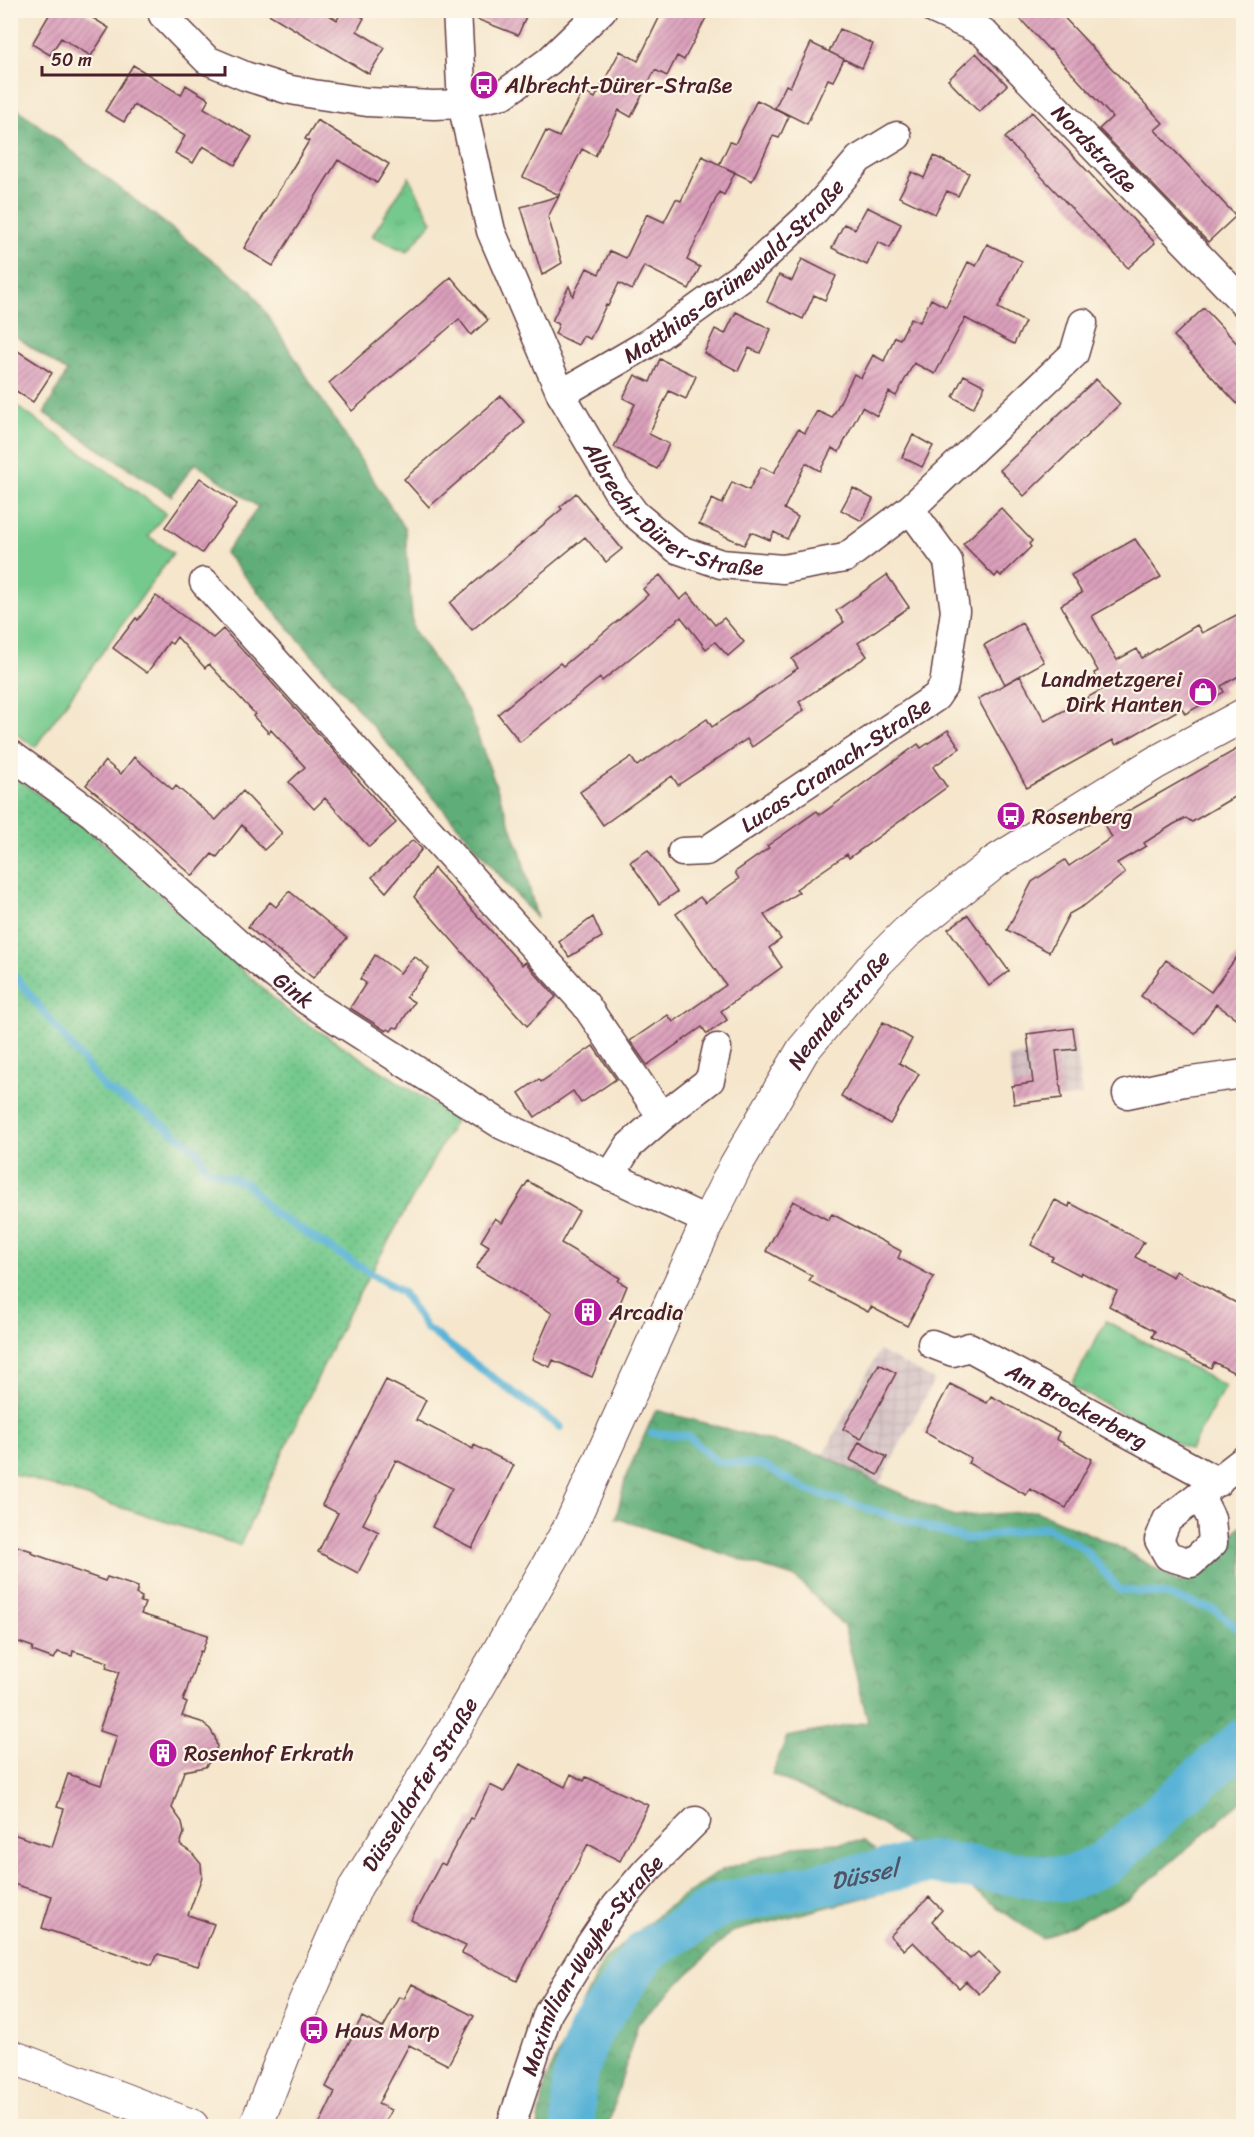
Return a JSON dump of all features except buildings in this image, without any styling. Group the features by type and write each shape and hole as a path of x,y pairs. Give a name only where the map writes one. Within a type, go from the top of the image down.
{"main road":[{"name":"Neanderstraße","path":"602,1454 708,1221 736,1165 803,1050 878,961 906,933 995,862 1155,763 1244,714"},
{"name":"Düsseldorfer Straße","path":"256,2127 295,2025 356,1886 453,1731 569,1529 602,1454"},
{"path":"10,2056 192,2127"}],"street":[{"name":"Albrecht-Dürer-Straße","path":"457,10 462,104 491,231 561,394 617,490 635,514 677,549 721,564 783,569 845,558 910,509 1074,354 1083,323"},
{"path":"163,15 207,60 245,76 286,89 367,102 434,105 462,104 504,94 549,61 602,10"},
{"name":"Nordstraße","path":"935,10 983,32 1244,303"},
{"name":"Matthias-Grünewald-Straße","path":"561,394 650,343 749,271 815,210 859,159 897,136"},
{"name":"Lucas-Cranach-Straße","path":"682,852 706,851 936,697 944,684 955,611 954,601 948,561 910,509"},
{"path":"204,582 585,1004 662,1117"},
{"name":"Gink","path":"10,754 93,814 250,955 308,1001 502,1125 708,1221"},
{"path":"610,1176 629,1146 710,1080 717,1048"},
{"path":"1127,1094 1184,1082 1244,1074"},
{"name":"Am Brockerberg","path":"933,1344 953,1352 969,1347 1209,1489 1244,1460"},
{"name":"Maximilian-Weyhe-Straße","path":"511,2127 548,2013 616,1906 648,1869 696,1821"}],"shaded area":[{"path":"1073,1028 1082,1096 1014,1104 1008,1057 1029,1054 1027,1034"},
{"path":"879,1351 934,1380 879,1484 823,1455"}],"green space":[{"path":"10,103 251,290 405,529 413,629 469,712 521,854 537,919 225,553 258,507 195,463 171,496 44,413 67,372 11,333"},
{"path":"409,177 432,222 407,252 372,236"},
{"path":"11,402 166,513 148,536 173,553 35,747 11,730"},
{"path":"11,774 98,838 286,1010 456,1119 344,1321 240,1545 11,1473"},
{"path":"1106,1321 1225,1386 1190,1450 1071,1386"},
{"path":"656,1410 823,1455 879,1484 954,1517 1036,1511 1117,1546 1180,1583 1243,1524 1243,1800 1129,1898 1042,1939 882,1825 772,1774 787,1737 868,1722 844,1626 796,1578 616,1518 626,1476"},
{"path":"864,1841 917,1884 731,1932 638,2023 608,2126 538,2126 546,2080 603,1961 665,1909 722,1870 795,1846"}],"waterway":[{"path":"10,970 105,1088 151,1116 196,1149 207,1169 247,1184 272,1212 403,1293 426,1328 560,1427"},
{"path":"652,1433 688,1436 717,1462 762,1465 807,1490 966,1539 1046,1527 1082,1547 1120,1590 1162,1594 1215,1610 1244,1634"},
{"name":"Düssel","path":"573,2126 574,2080 589,2034 645,1952 721,1904 928,1862 1066,1880 1106,1862 1244,1740"}],"place":[{"name":"Albrecht-Dürer-Straße","path":"484,85"},
{"name":"Landmetzgerei Dirk Hanten","path":"1203,692"},
{"name":"Rosenberg","path":"1011,816"},
{"name":"Arcadia","path":"588,1312"},
{"name":"Rosenhof Erkrath","path":"163,1753"},
{"name":"Haus Morp","path":"314,2030"}]}
